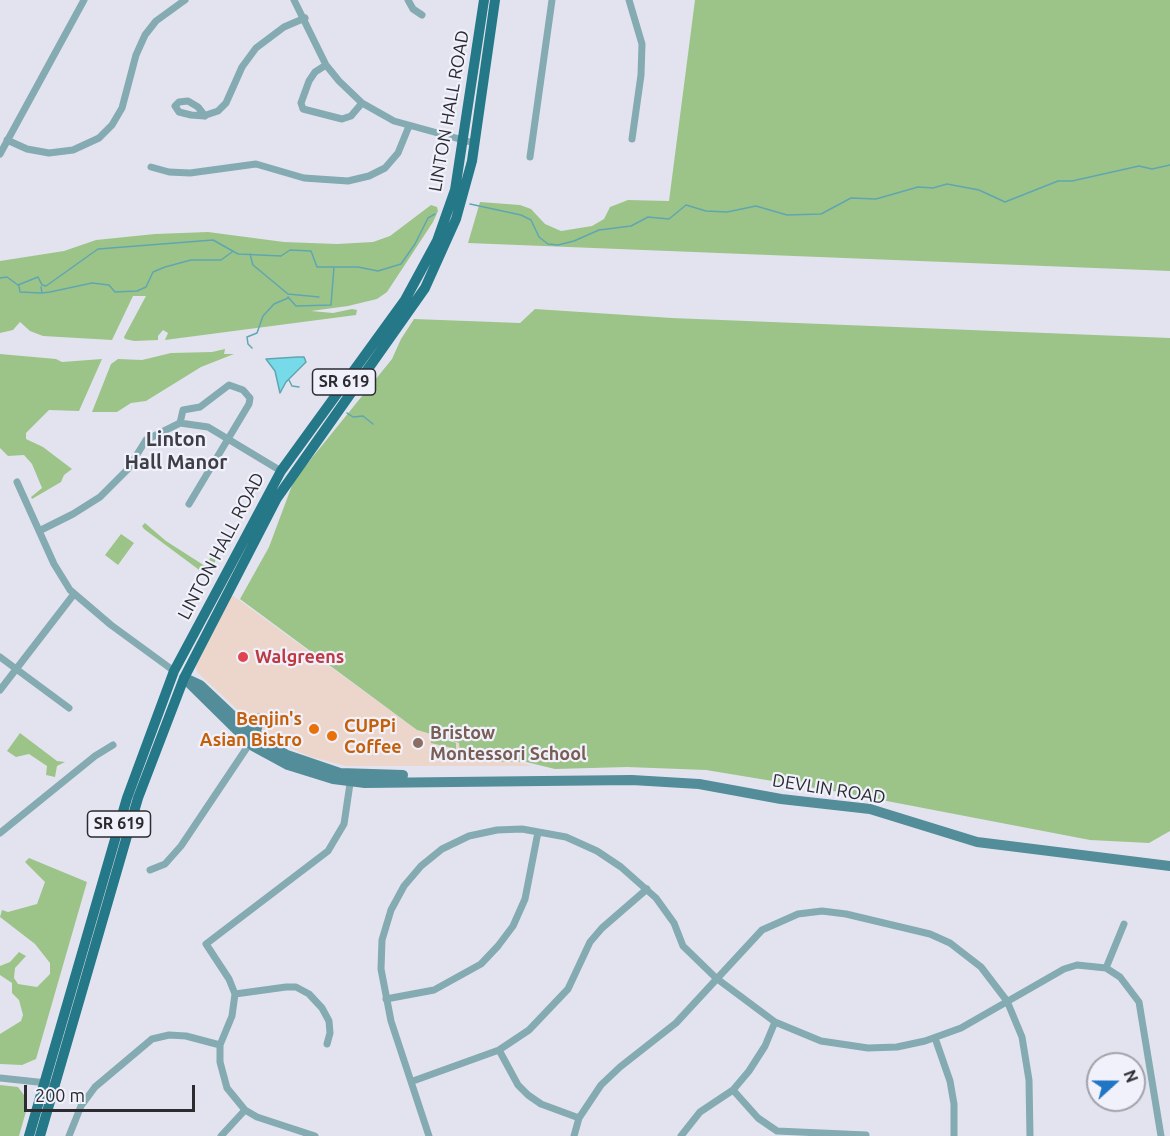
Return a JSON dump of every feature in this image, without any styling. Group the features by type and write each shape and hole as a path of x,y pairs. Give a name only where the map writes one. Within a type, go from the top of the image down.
{"main road":[{"name":"LINTON HALL ROAD","path":"179,674 277,498 426,288 456,219 470,172 469,141 484,0"},
{"name":"LINTON HALL ROAD","path":"29,1136 50,1083 138,798 179,674 281,471 405,300 429,257 455,190 469,141 495,0"},
{"name":"DEVLIN ROAD","path":"179,674 200,685 254,741"},
{"name":"DEVLIN ROAD","path":"179,674 254,741 297,768 350,778 510,775 550,780 666,781 721,787 781,799 870,809 977,842 1170,867"},
{"path":"239,723 249,724 260,718 254,741"},
{"name":"LINTON HALL ROAD","path":"40,1136 50,1083"}],"street":[{"path":"0,154 84,0"},
{"path":"7,140 27,149 55,153 73,150 99,138 112,125 123,108 136,55 145,35 156,21 185,0"},
{"path":"294,0 326,64 362,103 384,116 409,126 469,141"},
{"path":"408,0 413,9 422,15"},
{"path":"530,157 552,0"},
{"path":"629,0 639,26 642,52 632,139"},
{"path":"205,116 222,108 242,67 256,48 284,27 305,18"},
{"path":"326,64 315,72 309,81 301,103 303,109 342,119 351,116 362,103"},
{"path":"152,167 170,172 190,173 256,164 304,178 348,181 369,176 385,168 398,153 409,126"},
{"path":"180,423 183,410 200,407 226,386 235,385 248,394 250,401 189,504"},
{"path":"39,531 100,497 128,469 146,441 180,423 199,423 281,471"},
{"path":"17,482 54,564 74,594 111,626 179,674"},
{"path":"0,690 74,594"},
{"path":"0,657 69,708"},
{"path":"150,870 165,864 176,854 254,741"},
{"path":"0,833 95,756 113,745"},
{"path":"315,1136 245,1110 227,1088 220,1062 220,1045 232,1016 235,994 229,979 206,944 328,851 344,824 350,778"},
{"path":"429,1136 391,1021 381,969 382,939 391,910 404,886 421,866 442,849 469,836 497,830 538,832 566,837 597,851 647,889 665,910 684,946 716,978 776,1022 821,1041 845,1046 897,1047 935,1038 961,1028 1064,969 1077,966 1106,968 1131,988 1139,1002 1161,1136"},
{"path":"386,999 434,990 481,964 498,946 513,926 525,899 538,832"},
{"path":"413,1082 500,1050 529,1030 568,989 590,942 602,928 647,889"},
{"path":"574,1136 579,1118 602,1085 620,1066 676,1023 762,930 798,914 822,911 906,927 950,943 981,967 1007,1001 1022,1037 1026,1058 1030,1136"},
{"path":"1106,968 1124,924"},
{"path":"235,994 286,987 296,987 309,994 322,1008 328,1021 330,1033 327,1044"},
{"path":"681,1136 700,1112 733,1089 765,1046 776,1022"},
{"path":"69,1136 81,1106 95,1087 152,1039 178,1036 220,1045"},
{"path":"935,1038 950,1081 954,1104 954,1136"},
{"path":"500,1050 518,1085 528,1095 540,1104 579,1118"},
{"path":"0,1078 50,1083"},
{"path":"733,1089 758,1118 776,1133 867,1135"},
{"path":"221,1136 245,1110"}],"shaded area":[{"path":"232,595 417,730 532,766 346,766 308,756 274,740 254,725 197,672 196,666"}],"green space":[{"path":"695,0 1170,0 1170,271 468,243 480,202 520,205 531,209 545,224 561,231 592,226 604,219 610,207 628,200 669,201"},
{"path":"431,205 437,207 438,211 433,222 387,292 377,299 311,311 333,313 352,309 357,310 356,315 165,340 168,333 163,330 158,340 134,341 124,337 146,296 133,296 112,340 43,336 30,331 20,322 13,330 0,333 0,261 64,251 96,240 155,234 208,232 284,242 337,244 373,242 390,236"},
{"path":"535,309 672,318 1170,338 1170,831 1149,843 1090,840 845,793 706,770 627,767 555,769 526,762 461,761 459,743 434,735 456,743 456,749 431,743 431,734 417,730 240,599 269,547 294,480 392,359 414,319 520,323"},
{"path":"225,349 224,354 234,354 201,367 146,401 131,403 117,412 92,412 111,364 118,359 142,360 171,353 212,352"},
{"path":"0,354 56,359 62,362 102,359 79,411 49,410 26,433 26,439 43,447 72,469 64,475 61,482 32,499 31,497 42,488 32,464 24,455 8,456 0,448"},
{"path":"145,523 166,541 205,566 216,549 221,547 211,571 206,575 144,529 142,526"},
{"path":"121,534 134,543 118,565 105,555"},
{"path":"20,733 57,761 65,762 57,766 55,777 46,775 47,766 29,754 16,757 7,751"},
{"path":"29,858 87,882 36,1059 22,1065 0,1064 0,1034 21,1021 23,1015 19,1000 12,993 12,983 0,975 0,966 10,962 19,952 26,956 15,968 14,978 18,984 37,987 50,974 50,963 35,944 0,917 2,910 8,912 37,904 45,882 25,862"},
{"path":"0,1085 18,1087 27,1099 27,1108 19,1136 0,1136"}],"water":[{"path":"304,357 306,362 286,382 280,393 275,371 266,359"}],"waterway":[{"path":"470,204 521,215 531,220 539,237 548,244 558,245 599,230 631,226 648,217 669,219 686,205 706,211 727,212 756,206 787,215 821,214 851,198 876,199 918,187 933,188 947,184 979,190 1005,202 1058,181 1072,181 1139,166 1152,169 1170,165"},
{"path":"0,278 7,277 18,285 38,277 42,285 46,286 98,249 213,240 238,254 281,256 290,250 311,251 317,267 358,267 378,271 401,264 415,244 428,218 435,214"},
{"path":"41,287 42,293 92,283 109,285 115,292 137,291 146,287 153,272 165,267 191,260 221,260 232,252"},
{"path":"250,254 253,265 288,294 319,297"},
{"path":"288,297 296,306 331,305 334,267"},
{"path":"19,286 20,292 41,293"},
{"path":"252,348 248,344 247,337 257,333 263,316 274,304 288,298"},
{"path":"289,380 292,386 299,387"},
{"path":"347,413 353,417 363,416 373,424"}],"place":[{"name":"Walgreens","path":"243,657"},
{"name":"Benjin's Asian Bistro","path":"314,729"},
{"name":"CUPPi Coffee","path":"332,736"},
{"name":"Bristow Montessori School","path":"418,743"}],"district":[{"name":"Linton Hall Manor","path":"176,450"}]}
